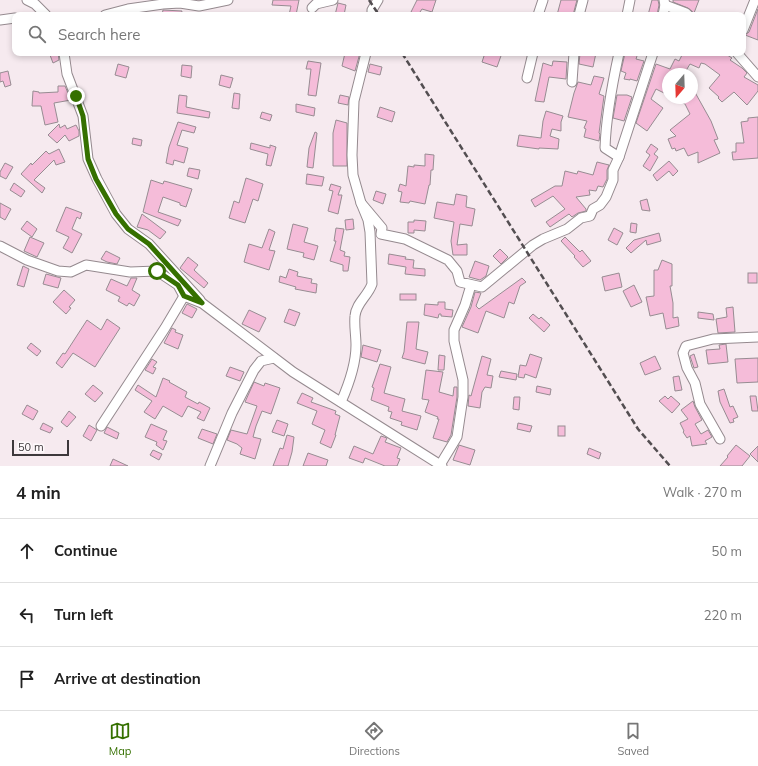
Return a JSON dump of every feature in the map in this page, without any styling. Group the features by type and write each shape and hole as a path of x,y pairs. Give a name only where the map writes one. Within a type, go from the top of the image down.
{"street":[{"path":"27,0 35,4 43,12"},
{"path":"116,12 163,4 180,3 199,6 228,0"},
{"path":"312,8 316,4 333,0"},
{"path":"372,12 375,0"},
{"path":"539,12 544,0"},
{"path":"580,12 583,0"},
{"path":"628,12 630,0"},
{"path":"746,22 755,0"},
{"path":"663,12 664,2 684,12"},
{"path":"0,20 12,18"},
{"path":"65,56 68,74 83,116 88,159 96,179 116,214 128,229 149,244 202,303 274,358 293,372 441,466 457,437 463,397 463,380 454,341 454,330 465,305 471,285"},
{"path":"340,402 353,369 356,345 355,316 358,305 370,291 372,284 370,232 368,220 361,204 353,175 352,138 354,101 365,56"},
{"path":"527,78 532,56"},
{"path":"572,82 574,56"},
{"path":"618,56 610,92 606,121 605,148 619,157"},
{"path":"361,204 382,228 381,234 405,239 448,260 457,271 460,282 482,287 533,245 567,229 581,218 590,216 592,209 600,205 606,197 613,180 613,170 619,157 652,56"},
{"path":"739,56 758,77"},
{"path":"0,246 27,260 58,271 71,272 86,265 130,272 157,271 178,285 184,296 202,303"},
{"path":"101,426 165,328 184,296"},
{"path":"720,439 700,404 683,353 686,346 713,339 758,337"},
{"path":"210,466 232,413 254,370 261,361 274,358"}],"building":[{"path":"273,0 299,0 297,12 290,12 291,6 272,5"},
{"path":"417,0 436,0 432,12 422,9 420,12 411,12"},
{"path":"561,0 577,0 574,12 558,12"},
{"path":"652,0 658,0 658,12 649,12"},
{"path":"673,0 699,0 694,12 673,2"},
{"path":"338,3 346,5 345,12 336,12"},
{"path":"758,9 758,40 746,35 749,32"},
{"path":"163,10 182,11 182,12 163,12"},
{"path":"50,56 58,56 59,60 53,63"},
{"path":"344,56 359,56 355,71 342,66"},
{"path":"484,56 501,56 497,67 482,62"},
{"path":"580,56 595,56 593,67 579,64"},
{"path":"624,56 637,56 636,59 644,61 637,81 624,79 626,73 621,71"},
{"path":"682,56 729,56 732,58 730,60 747,73 744,77 758,85 758,91 747,105 734,92 722,102 718,98 719,97 709,88 720,75 705,64 701,63 699,68 690,64 688,68 670,68 675,59 679,61"},
{"path":"308,61 321,63 316,96 308,95 311,69 306,69"},
{"path":"553,61 567,62 566,79 549,77 544,102 535,101 543,63 552,66"},
{"path":"118,64 129,67 126,78 115,75"},
{"path":"370,64 382,67 380,75 368,72"},
{"path":"656,64 667,68 662,68 662,92 656,89 651,99 663,108 647,131 636,123"},
{"path":"182,65 192,66 191,78 181,76"},
{"path":"8,71 11,85 5,87 3,81 0,82 0,73"},
{"path":"221,75 233,78 230,88 219,85"},
{"path":"594,76 604,78 599,94 604,96 599,141 584,137 586,129 584,128 587,121 568,117 578,82 591,85"},
{"path":"58,86 65,86 71,100 54,103 58,122 45,125 41,106 32,106 33,91 39,93 58,92"},
{"path":"234,93 240,94 239,109 232,108"},
{"path":"179,95 187,96 186,107 210,112 209,118 177,113"},
{"path":"340,95 349,97 348,105 338,103"},
{"path":"617,95 627,95 632,97 624,121 613,118"},
{"path":"698,98 711,121 718,139 714,140 720,153 698,163 698,152 688,156 684,148 676,151 675,148 672,149 668,139 676,136 670,130 690,114 685,104 698,104"},
{"path":"296,104 315,108 314,116 296,112"},
{"path":"380,107 395,112 392,122 377,117"},
{"path":"546,111 563,116 561,131 552,129 550,136 559,139 558,149 539,149 517,146 519,135 541,138"},
{"path":"262,112 272,115 270,121 260,118"},
{"path":"758,117 758,158 733,160 732,152 736,152 736,143 744,143 741,122 748,121 748,118"},
{"path":"336,120 347,123 347,166 333,166 333,133"},
{"path":"178,122 196,127 194,133 182,130 177,145 188,148 184,163 174,160 173,165 166,163 169,147"},
{"path":"59,124 60,128 65,125 67,129 76,125 79,131 79,136 69,141 65,135 57,143 48,135"},
{"path":"315,132 317,133 313,168 307,167 309,148"},
{"path":"133,138 142,140 141,146 132,144"},
{"path":"251,143 270,148 270,145 276,147 271,166 266,165 268,154 250,149"},
{"path":"651,144 658,149 654,154 658,157 650,171 643,166 650,155 646,152"},
{"path":"59,149 65,162 56,165 54,160 34,180 45,188 42,193 21,174 31,163 32,165 46,151 49,154"},
{"path":"425,154 434,155 433,170 431,170 430,185 425,204 410,201 409,203 400,202 402,192 398,191 400,184 406,186 408,166 425,166"},
{"path":"669,161 678,171 673,176 669,171 657,181 653,175"},
{"path":"597,162 609,165 607,170 607,179 603,187 598,186 596,191 589,190 590,195 576,197 586,211 578,213 572,217 569,214 550,227 546,222 565,209 553,196 535,207 531,200 555,186 562,186 565,171 577,174 578,171 593,175"},
{"path":"5,163 13,167 6,179 0,176 0,172"},
{"path":"189,168 200,170 198,179 187,176"},
{"path":"307,174 324,177 322,186 306,184"},
{"path":"246,178 263,184 258,201 253,199 245,223 229,218 234,201 239,203"},
{"path":"151,180 163,184 164,181 192,189 186,207 180,205 180,203 163,197 158,212 181,220 178,226 143,212"},
{"path":"14,183 25,191 21,197 10,190"},
{"path":"331,184 341,187 338,195 342,195 338,214 328,211 333,191 329,190"},
{"path":"376,191 386,194 383,204 373,200"},
{"path":"456,194 467,196 466,207 475,209 472,226 460,224 457,245 467,244 467,255 453,255 451,241 454,222 434,218 437,202 454,205"},
{"path":"647,199 650,211 642,210 640,201"},
{"path":"0,203 11,209 5,220 0,217"},
{"path":"66,207 82,213 80,219 77,217 72,229 82,234 72,253 63,248 69,237 56,231"},
{"path":"142,214 166,232 160,239 148,230 137,227"},
{"path":"353,219 354,229 346,230 345,220"},
{"path":"414,220 426,221 425,231 414,230 414,233 408,233 408,222 414,222"},
{"path":"27,221 37,229 32,237 21,229"},
{"path":"631,223 637,224 636,233 630,232"},
{"path":"293,224 308,228 304,242 318,246 314,260 303,257 304,253 287,249"},
{"path":"336,228 344,229 340,250 345,252 344,256 350,257 348,271 343,271 343,265 330,261 336,241 334,241"},
{"path":"614,228 623,233 617,245 608,240"},
{"path":"269,229 275,232 269,250 275,251 269,270 244,262 249,244 262,248"},
{"path":"659,233 661,241 647,245 646,240 631,253 626,248 634,240"},
{"path":"30,237 44,243 37,257 24,251"},
{"path":"565,237 580,252 582,250 591,261 583,267 561,241"},
{"path":"500,249 508,257 501,264 493,256"},
{"path":"106,251 120,258 117,264 101,259"},
{"path":"389,254 414,260 413,268 425,269 425,276 405,274 406,267 388,264"},
{"path":"188,257 198,265 194,270 208,283 204,288 180,268"},
{"path":"662,260 672,264 672,286 670,286 673,303 673,318 678,317 679,326 666,329 663,313 650,316 646,297 654,296 654,270 658,270"},
{"path":"475,261 489,266 486,276 480,280 469,277"},
{"path":"23,266 29,269 24,287 17,285"},
{"path":"289,269 298,272 297,276 312,279 311,283 317,284 316,293 295,289 296,287 279,282 280,276 286,278"},
{"path":"619,273 622,287 605,291 602,277"},
{"path":"748,273 757,273 757,283 748,283"},
{"path":"46,274 61,278 58,288 43,284"},
{"path":"131,278 137,278 132,290 140,295 134,306 129,303 127,306 118,301 120,297 106,290 111,279 127,286"},
{"path":"522,278 526,282 520,286 514,304 509,302 504,318 486,311 478,333 462,327 471,307 475,292 481,293 476,306 479,309"},
{"path":"634,285 642,302 631,307 623,291"},
{"path":"64,290 75,300 69,307 71,308 66,314 53,302"},
{"path":"400,294 416,294 416,300 400,300"},
{"path":"438,302 445,302 445,309 453,310 452,317 441,316 441,314 439,314 438,318 424,315 425,304 438,305"},
{"path":"187,304 197,309 192,318 182,313"},
{"path":"733,307 735,332 718,333 716,319 727,317 726,308"},
{"path":"289,309 300,313 295,326 284,322"},
{"path":"249,310 266,318 259,332 242,324"},
{"path":"698,312 713,314 714,320 698,318"},
{"path":"533,314 539,319 541,317 550,325 544,332 529,318"},
{"path":"107,319 120,328 95,367 73,353 62,368 56,363 63,353 65,354 87,320 101,330"},
{"path":"407,322 419,322 416,349 428,352 425,364 402,358"},
{"path":"172,328 176,330 175,332 183,335 178,349 164,343"},
{"path":"31,343 41,351 37,356 27,348"},
{"path":"726,344 728,362 708,364 706,350 720,349 719,345"},
{"path":"363,345 381,350 377,362 361,357"},
{"path":"530,354 542,358 536,378 525,374 524,378 518,377 520,365 526,366"},
{"path":"694,354 698,367 694,368 690,356"},
{"path":"439,355 445,356 444,370 438,370"},
{"path":"482,356 491,359 487,375 493,376 491,388 485,387 482,392 480,408 468,406 469,395 471,396"},
{"path":"655,356 661,369 645,375 640,363"},
{"path":"758,358 758,382 737,383 735,359"},
{"path":"152,359 157,362 153,367 156,368 153,374 145,370"},
{"path":"380,364 391,367 384,393 405,399 402,411 421,416 417,430 401,425 402,422 390,418 392,412 388,411 389,407 371,400 374,388 372,387"},
{"path":"230,367 244,372 240,381 226,376"},
{"path":"426,370 443,372 439,392 453,396 454,387 457,387 457,397 451,435 447,442 433,438 439,419 437,419 438,417 425,412 429,400 422,399"},
{"path":"501,371 517,374 516,380 499,377"},
{"path":"679,376 682,390 675,391 673,377"},
{"path":"163,378 187,392 185,397 210,408 204,421 197,418 201,412 188,406 182,417 163,406 155,419 144,412 152,401 135,390 138,385 156,397"},
{"path":"254,382 264,386 265,383 280,388 271,414 262,411 256,426 253,437 261,439 255,459 240,454 242,448 227,440 231,430 247,434 257,406 245,402"},
{"path":"93,385 103,393 95,402 85,394"},
{"path":"537,386 551,389 550,395 536,392"},
{"path":"724,389 730,407 733,406 738,417 733,419 734,422 730,423 720,402 718,391"},
{"path":"302,393 313,398 311,402 336,411 335,414 340,416 336,435 331,448 320,443 325,430 312,424 317,411 297,403"},
{"path":"665,396 668,399 671,396 680,404 672,413 659,401"},
{"path":"750,396 756,396 758,411 752,411"},
{"path":"514,397 520,397 519,410 513,409"},
{"path":"693,401 702,420 695,424 701,434 708,430 712,437 705,441 707,444 692,446 690,436 687,438 680,423 688,419 681,410"},
{"path":"27,405 38,411 33,420 22,414"},
{"path":"69,411 76,417 67,427 61,422"},
{"path":"277,420 288,424 284,436 272,432"},
{"path":"43,423 53,428 50,433 40,429"},
{"path":"518,423 532,426 530,432 517,429"},
{"path":"151,424 167,431 163,440 167,441 163,450 156,445 157,442 145,437"},
{"path":"89,425 97,430 91,441 83,436"},
{"path":"558,426 565,426 565,436 558,436"},
{"path":"107,427 119,433 117,439 104,433"},
{"path":"202,429 217,434 213,444 198,438"},
{"path":"287,435 294,437 288,466 273,466 280,448 283,449"},
{"path":"381,436 387,438 385,442 401,448 397,458 400,459 397,466 385,466 365,458 363,463 349,458 354,446 373,454"},
{"path":"459,445 475,450 470,465 453,460"},
{"path":"736,445 750,456 742,466 720,466 728,457 727,456"},
{"path":"758,446 758,462 750,454"},
{"path":"589,448 601,453 599,459 587,454"},
{"path":"153,450 162,454 159,460 150,455"},
{"path":"308,453 328,460 326,466 303,466"},
{"path":"113,459 128,466 110,466"}],"railway":[{"path":"369,0 377,12"},
{"path":"404,56 638,429 670,466"}],"route":[{"path":"76,96 83,116 88,159 96,179 116,214 128,229 149,244 202,303 190,297 184,296 178,285 157,271"}]}
